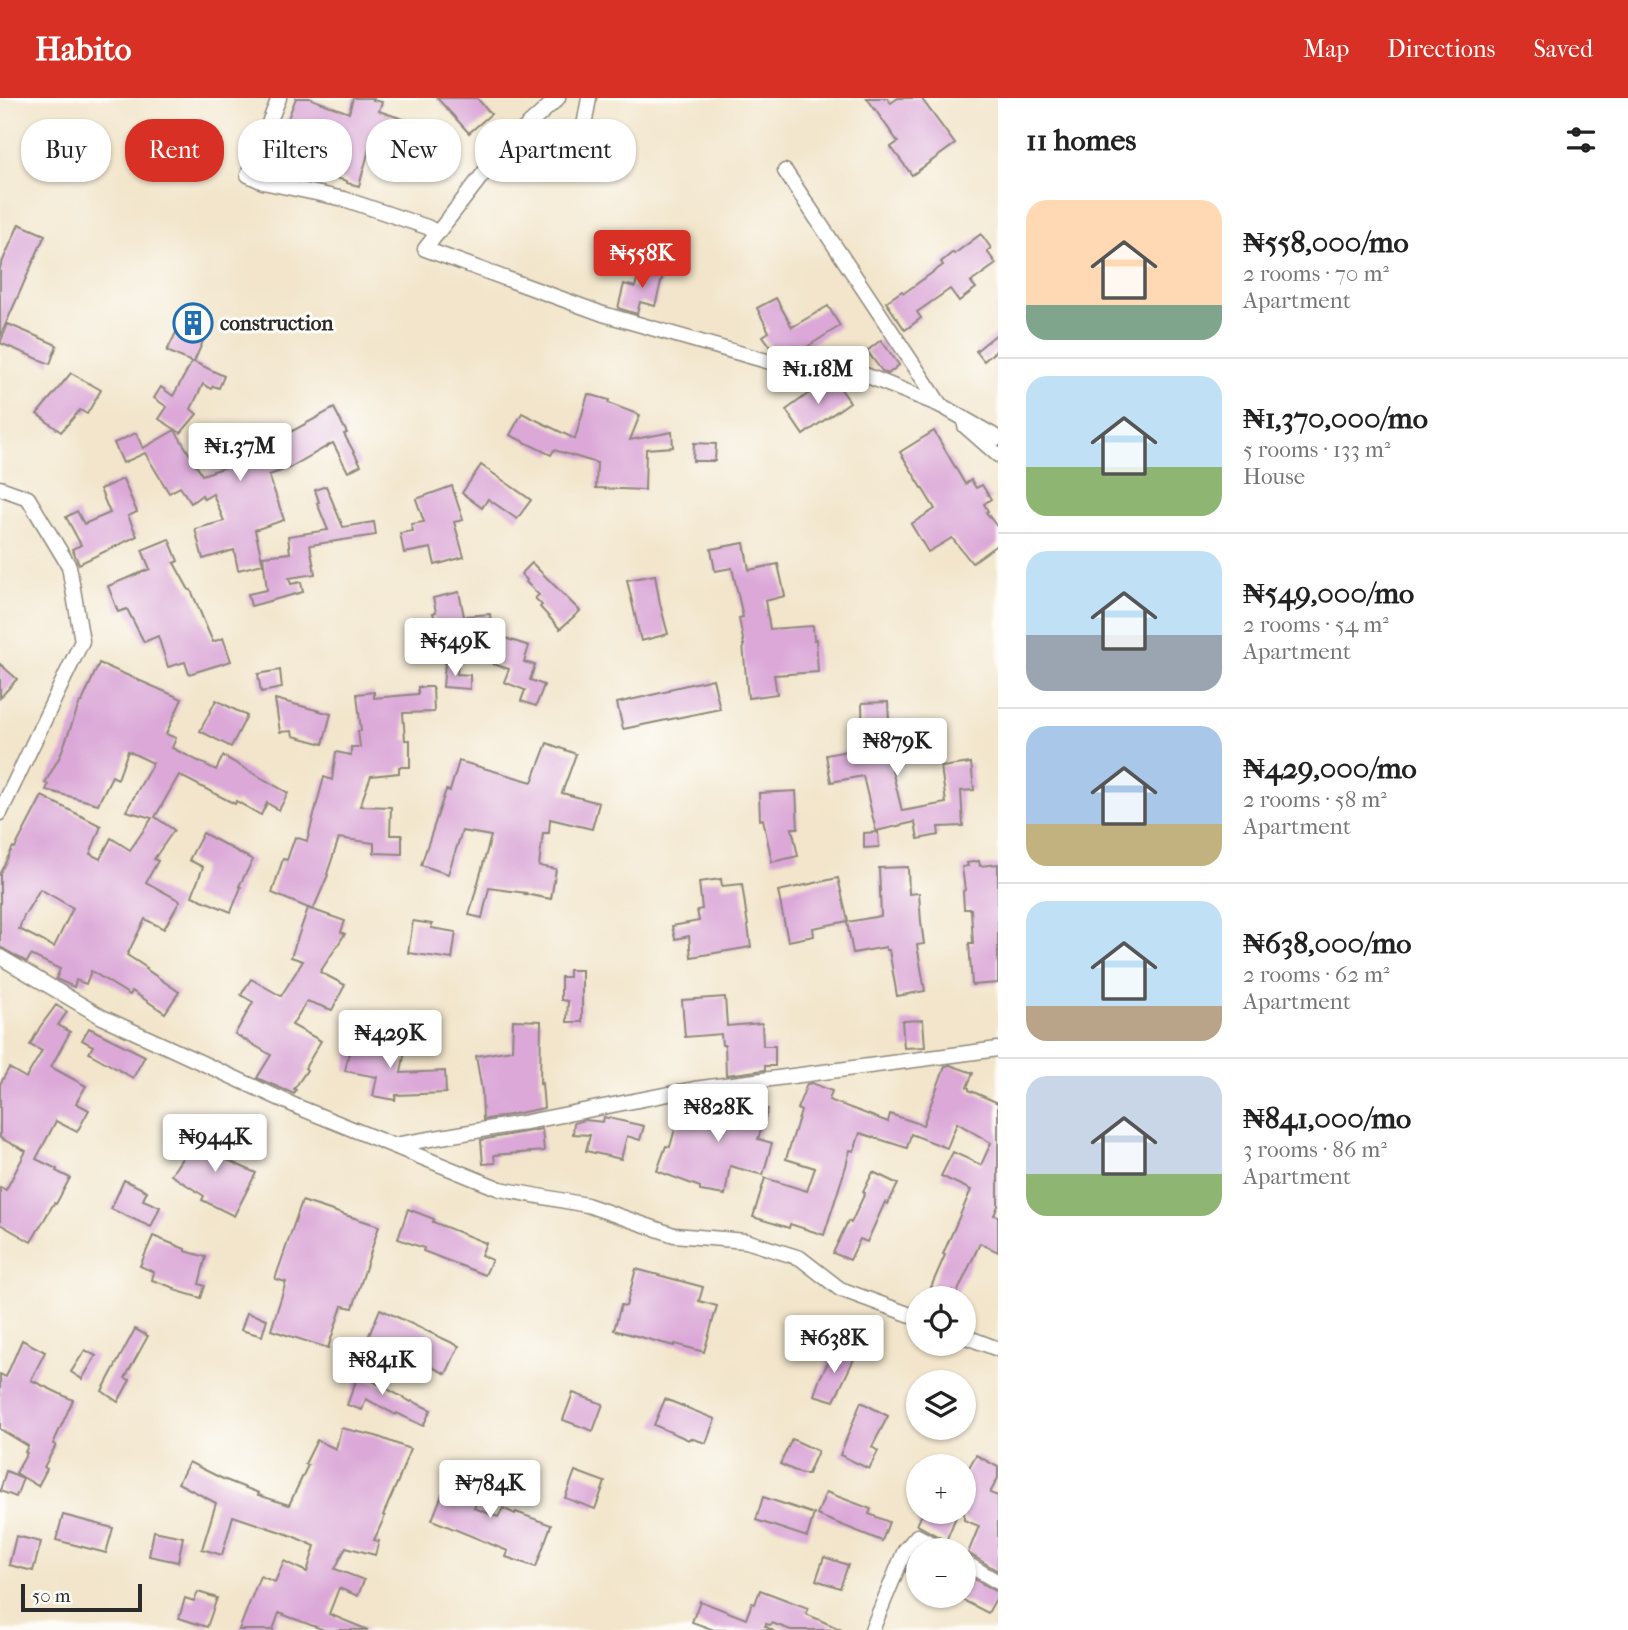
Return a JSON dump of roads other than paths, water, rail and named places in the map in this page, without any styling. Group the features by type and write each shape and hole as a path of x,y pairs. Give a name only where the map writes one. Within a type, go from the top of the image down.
{"street":[{"path":"279,98 248,175 263,182 344,199 438,233"},
{"path":"558,98 505,147 425,249 603,314 791,368 866,375 940,405 998,438"},
{"path":"585,119 589,98"},
{"path":"785,171 940,405 998,455"},
{"path":"0,488 28,498 69,566 82,641 0,813"},
{"path":"0,957 102,1017 298,1107 500,1189 587,1205 674,1235 746,1241 800,1258 840,1289 906,1313"},
{"path":"394,1146 694,1089 998,1049"},
{"path":"976,1341 998,1349"},
{"path":"872,1630 906,1549"},
{"path":"976,1569 998,1581"}],"place":[{"name":"construction","path":"193,323"}]}
